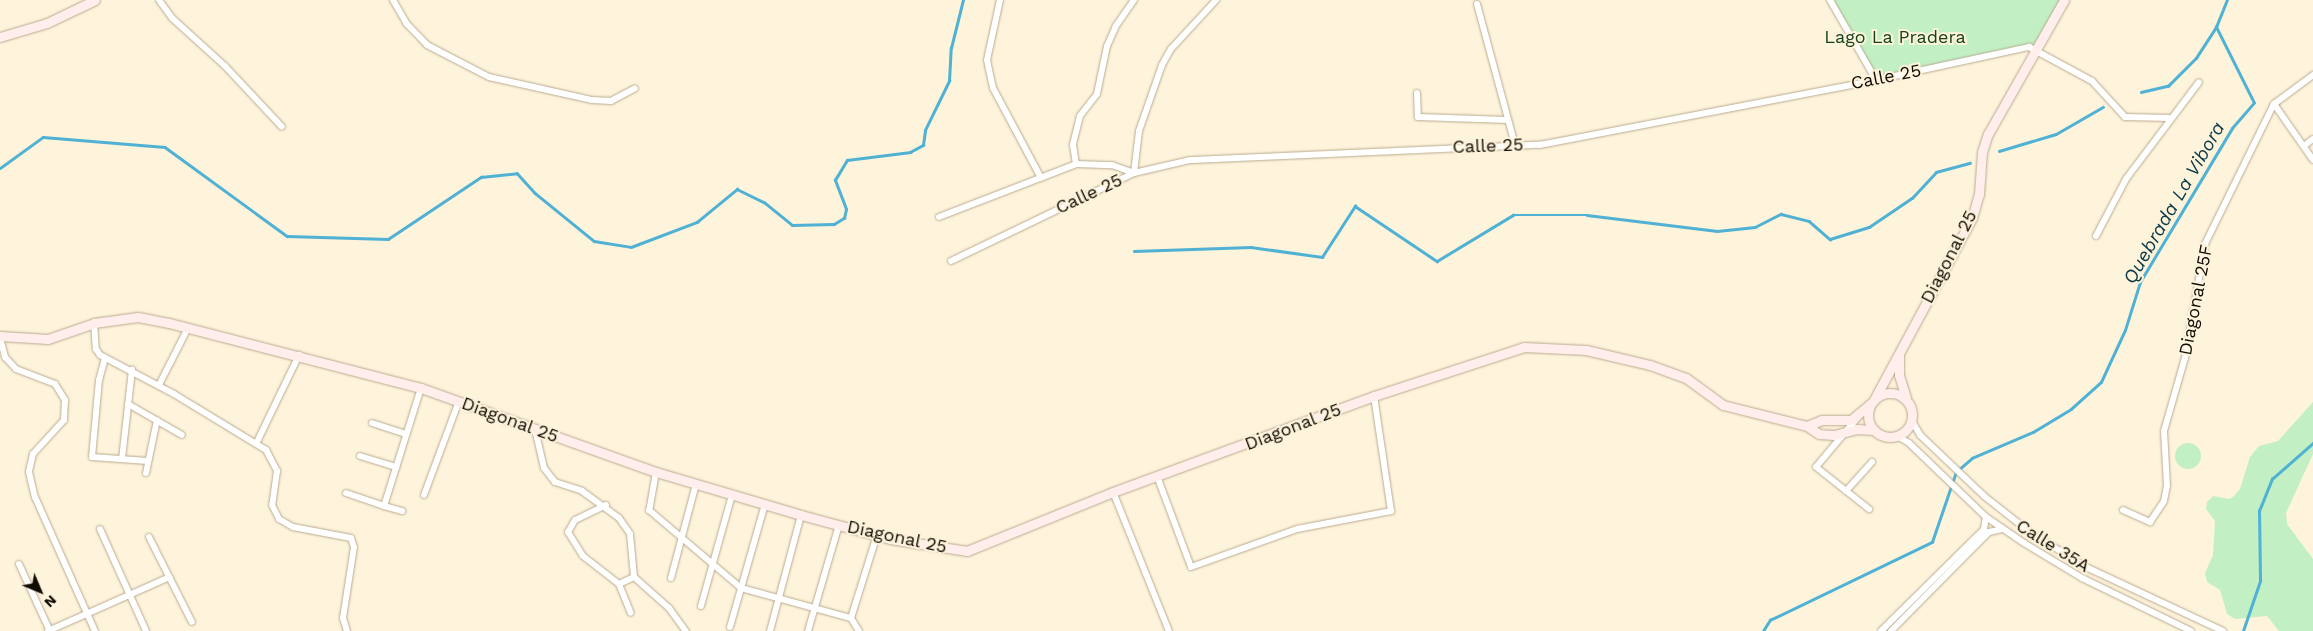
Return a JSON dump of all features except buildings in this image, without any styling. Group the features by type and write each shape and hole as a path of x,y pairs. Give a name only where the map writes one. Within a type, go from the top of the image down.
{"street":[{"path":"0,37 47,23 95,0"},
{"path":"159,0 172,18 232,72 282,127"},
{"path":"394,0 407,24 427,45 489,77 592,100 611,101 635,88"},
{"path":"1000,0 987,60 992,88 1040,178"},
{"path":"1076,164 1072,145 1080,116 1097,94 1107,46 1116,26 1134,0"},
{"path":"938,217 1076,164 1112,164 1134,173 1139,131 1162,65 1171,49 1216,0"},
{"path":"1830,0 1876,80"},
{"name":"Diagonal 25","path":"1807,426 1822,420 1851,420 1873,401 1972,218 1979,194 1982,157 1988,134 2064,0"},
{"path":"1477,4 1515,145"},
{"name":"Calle 25","path":"951,261 1134,173 1190,160 1540,144 1876,80 2029,47 2036,49"},
{"path":"2036,49 2092,81 2125,117 2169,118"},
{"name":"Diagonal 25F","path":"2123,510 2150,522 2164,501 2167,486 2164,431 2185,358 2205,244 2274,104 2313,75"},
{"path":"2096,236 2126,179 2169,118 2199,82"},
{"path":"1417,93 1418,117 1508,120"},
{"path":"2274,104 2313,160"},
{"path":"2304,146 2313,139"},
{"name":"Diagonal 25","path":"0,337 48,339 94,323 138,317 188,328 300,355 421,388 656,472 801,515 877,535 967,551 1112,492 1374,396 1510,350 1586,350 1650,365 1686,378 1723,405 1807,426 1819,434 1834,435 1847,431 1873,430"},
{"path":"94,323 96,349 105,358 132,370 257,442 275,462 277,471 272,505 279,519 293,527 350,538 354,547 343,618 347,631"},
{"path":"158,385 188,328"},
{"path":"0,337 5,357 16,369 55,384 65,400 64,420 33,454 29,472 34,497 95,631"},
{"name":"Diagonal 25","path":"1900,350 1899,375 1906,399"},
{"path":"257,442 300,355"},
{"path":"105,358 99,380 92,457 148,461"},
{"path":"122,458 132,370"},
{"path":"384,506 421,388"},
{"path":"1887,392 1906,399 1912,409 1912,421 1897,436 1884,437 1873,430 1868,417 1873,401 1887,392"},
{"path":"1157,476 1191,567 1297,529 1391,511 1374,396"},
{"path":"424,495 458,401"},
{"path":"128,404 182,434"},
{"path":"1860,414 1816,467 1869,509"},
{"path":"146,473 157,420"},
{"name":"Calle 35A","path":"1912,421 1920,434 1984,496 2031,534 2088,568 2179,613 2223,631"},
{"path":"372,423 406,434"},
{"path":"535,429 544,468 555,482 606,505 630,534 634,577 669,608 686,631"},
{"name":"Calle 35A","path":"1897,436 1909,443 1986,517 2003,529 2082,578 2191,631"},
{"path":"360,456 396,467"},
{"path":"1846,490 1872,462"},
{"path":"656,472 649,510 741,588 851,618 859,631"},
{"path":"671,578 696,484"},
{"path":"1112,492 1169,631"},
{"path":"346,493 402,511"},
{"path":"701,606 732,495"},
{"path":"730,627 765,504"},
{"path":"606,505 575,520 568,532 583,556 619,584 631,613"},
{"path":"770,631 801,515"},
{"path":"1881,631 1984,529 1986,517"},
{"path":"808,631 839,525"},
{"path":"100,529 146,631"},
{"path":"1891,631 1989,532 2003,529"},
{"path":"851,618 877,535"},
{"path":"149,537 192,622"},
{"path":"19,564 49,631 170,577"},
{"path":"619,584 634,577"},
{"path":"2175,624 2179,613"}],"green space":[{"name":"Lago La Pradera","path":"1830,0 2064,0 2037,49 2028,47 1876,80"},
{"path":"2313,402 2313,454 2286,513 2287,524 2313,559 2313,631 2279,631 2267,616 2235,619 2227,614 2220,590 2207,582 2205,573 2213,555 2215,521 2206,509 2207,502 2213,496 2229,499 2233,497 2240,489 2250,457 2259,446 2278,441"},
{"path":"2188,443 2197,447 2201,456 2197,465 2188,469 2179,465 2175,456 2179,447"}],"waterway":[{"path":"0,168 43,137 165,147 287,236 388,239 481,177 517,173 535,193 594,241 631,247 697,222 737,189 764,202 792,225 834,224 844,218 846,209 835,180 847,160 910,152 923,145 925,130 949,81 951,48 963,0"},
{"path":"2141,92 2168,86 2196,58 2216,27 2227,0"},
{"name":"Quebrada La Vibora","path":"1763,631 1770,620 1932,542 1956,472 1972,458 2033,432 2071,409 2101,382 2125,330 2140,282 2232,128 2254,103 2216,27"},
{"path":"1999,151 2056,134 2103,107"},
{"path":"1134,251 1251,247 1322,257 1355,206 1437,261 1513,215 1587,215 1717,231 1755,227 1781,214 1809,221 1830,239 1869,227 1912,198 1936,172 1970,163"},
{"path":"2243,631 2260,581 2259,511 2272,479 2313,443"}]}
